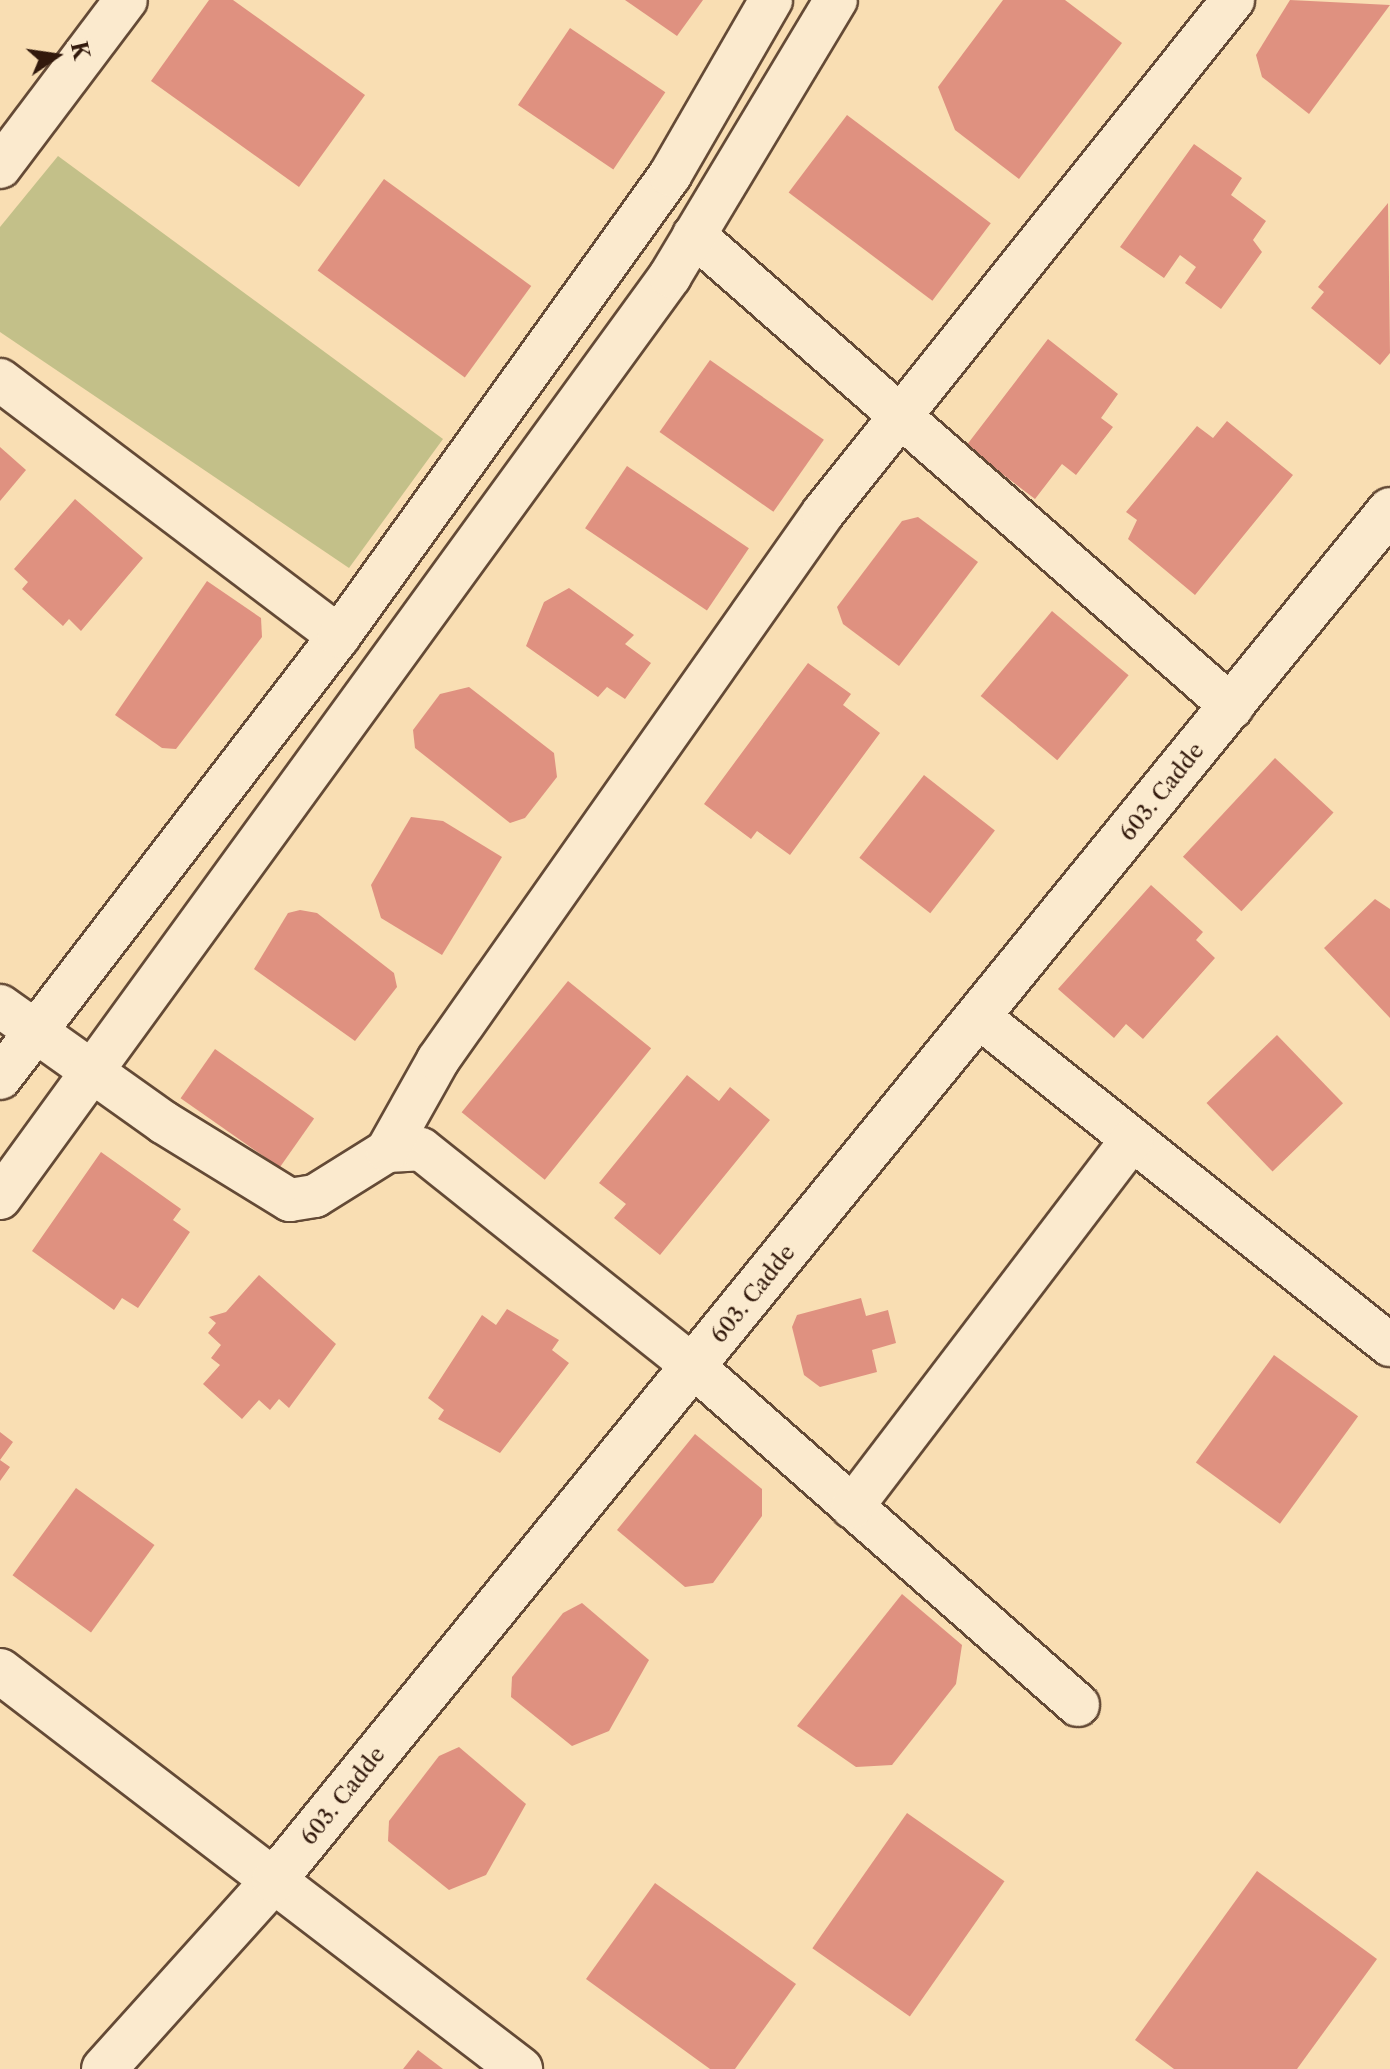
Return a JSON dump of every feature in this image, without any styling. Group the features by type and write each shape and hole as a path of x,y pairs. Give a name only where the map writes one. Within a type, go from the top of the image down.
{"street":[{"path":"0,167 126,0"},
{"path":"0,1078 339,636 670,175 771,0"},
{"path":"0,1198 98,1070 694,235 836,0"},
{"path":"387,1151 438,1060 823,513 1233,0"},
{"path":"694,235 903,413 1232,707"},
{"path":"0,380 339,636"},
{"name":"603. Cadde","path":"104,2069 274,1880 1390,510"},
{"path":"0,1006 98,1070 163,1122 290,1200 315,1196 387,1151 421,1149 693,1366 1078,1705"},
{"path":"979,1017 1390,1345"},
{"path":"852,1507 1132,1139"},
{"path":"0,1671 520,2069"}],"shaded area":[{"path":"58,156 443,439 349,568 0,332 0,227"}],"building":[{"path":"209,0 233,0 365,95 299,187 151,81"},
{"path":"625,0 703,0 677,36"},
{"path":"1003,0 1065,0 1122,43 1019,179 955,130 938,87"},
{"path":"1290,0 1390,5 1309,114 1262,77 1256,55"},
{"path":"570,28 665,92 613,169 518,105"},
{"path":"847,115 991,223 932,301 789,192"},
{"path":"1194,144 1242,178 1231,195 1266,221 1253,240 1262,252 1221,309 1185,283 1196,267 1180,255 1164,278 1120,247"},
{"path":"384,179 531,286 465,377 318,270"},
{"path":"1388,203 1390,353 1380,365 1311,308 1324,292 1318,287"},
{"path":"1048,339 1118,394 1101,418 1113,427 1076,475 1062,464 1035,499 966,446"},
{"path":"710,360 824,440 773,512 660,432"},
{"path":"1227,421 1293,475 1195,595 1128,539 1137,520 1126,512 1197,426 1213,438"},
{"path":"0,447 26,470 0,501"},
{"path":"627,466 749,548 707,610 585,528"},
{"path":"75,499 143,558 81,631 69,619 63,626 22,589 28,582 14,569"},
{"path":"918,517 978,562 899,666 843,624 837,607 902,521"},
{"path":"207,581 261,618 262,637 176,749 162,748 115,715"},
{"path":"569,588 634,635 625,644 651,663 625,699 607,687 598,697 526,646 544,602"},
{"path":"1052,611 1129,675 1057,760 981,696"},
{"path":"808,663 851,694 843,705 880,733 790,855 757,831 751,839 704,804"},
{"path":"469,687 554,753 557,777 525,818 510,823 415,748 413,730 440,694"},
{"path":"1275,758 1334,813 1241,911 1183,857"},
{"path":"924,775 995,830 930,913 859,858"},
{"path":"411,817 443,821 502,857 442,955 381,918 371,885"},
{"path":"1151,885 1203,932 1196,940 1215,958 1143,1039 1126,1024 1114,1038 1058,989"},
{"path":"1375,899 1390,909 1390,1018 1324,948"},
{"path":"300,910 317,913 394,973 397,987 355,1041 254,969 288,913"},
{"path":"568,981 651,1048 545,1180 462,1112"},
{"path":"1277,1035 1343,1103 1272,1171 1207,1103"},
{"path":"215,1049 314,1118 280,1168 181,1098"},
{"path":"687,1075 719,1101 730,1087 770,1120 660,1255 614,1218 626,1204 599,1183"},
{"path":"101,1152 181,1209 173,1220 190,1232 138,1308 122,1298 114,1310 32,1251"},
{"path":"259,1275 336,1344 289,1408 279,1399 270,1410 259,1400 242,1419 203,1384 220,1365 211,1358 221,1345 208,1333 216,1323 209,1317 226,1312"},
{"path":"861,1298 866,1316 888,1310 896,1343 872,1350 877,1372 820,1387 804,1375 792,1327 797,1315"},
{"path":"507,1309 559,1340 552,1350 569,1363 500,1453 438,1419 444,1410 428,1398 482,1315 496,1325"},
{"path":"1274,1355 1358,1416 1280,1524 1196,1463"},
{"path":"0,1432 13,1442 0,1460"},
{"path":"695,1434 762,1489 762,1516 713,1583 685,1587 617,1530"},
{"path":"0,1460 10,1467 0,1481"},
{"path":"76,1488 154,1545 91,1632 13,1575"},
{"path":"902,1594 962,1645 956,1684 892,1765 856,1767 797,1726"},
{"path":"582,1603 649,1660 609,1731 572,1746 511,1697 512,1677 563,1613"},
{"path":"459,1747 526,1804 486,1875 449,1890 388,1841 389,1821 439,1756"},
{"path":"907,1813 1004,1881 910,2016 812,1948"},
{"path":"1257,1871 1377,1959 1297,2069 1174,2069 1135,2040"},
{"path":"655,1883 796,1984 735,2069 710,2069 586,1979"},
{"path":"418,2050 443,2069 403,2069"}]}
